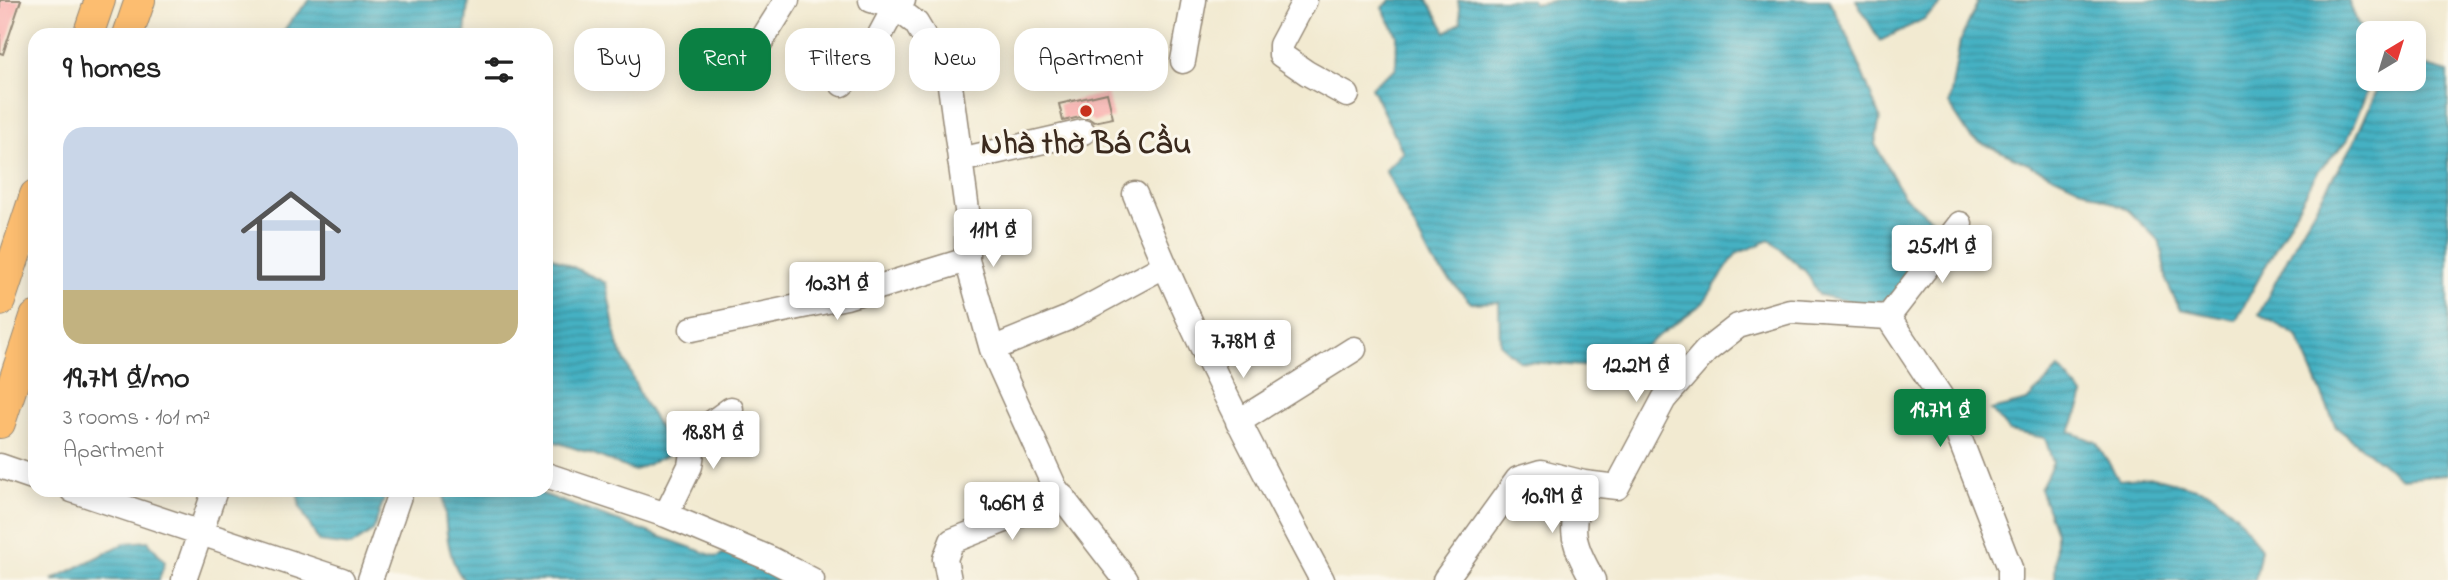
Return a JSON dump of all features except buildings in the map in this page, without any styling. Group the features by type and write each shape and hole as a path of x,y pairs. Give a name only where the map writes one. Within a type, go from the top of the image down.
{"main road":[{"path":"90,28 100,0"},
{"path":"130,28 140,0"},
{"path":"0,301 28,216"},
{"path":"0,423 28,338"}],"street":[{"path":"770,28 787,0"},
{"path":"871,0 899,3 916,23 949,78 967,210 967,260 992,349 1055,488 1126,580"},
{"path":"1183,61 1194,0"},
{"path":"1305,0 1281,45 1281,55 1347,95"},
{"path":"885,28 899,3"},
{"path":"960,160 1083,132"},
{"path":"1135,194 1164,266 1238,422 1322,580"},
{"path":"1888,317 1960,224"},
{"path":"692,329 846,297 967,260"},
{"path":"992,349 1066,319 1164,266"},
{"path":"1445,580 1518,479 1541,471 1584,483 1617,487 1664,399 1706,351 1738,326 1790,311 1888,317"},
{"path":"1888,317 1947,406 2010,568 2010,580"},
{"path":"1238,422 1354,349"},
{"path":"666,515 690,466 694,439 699,432 732,408"},
{"path":"0,466 28,476"},
{"path":"553,477 666,515 771,559 812,580"},
{"path":"1584,483 1573,519 1577,551 1592,580"},
{"path":"93,497 342,580"},
{"path":"184,580 213,497"},
{"path":"370,580 399,497"},
{"path":"949,580 945,559 952,541 1063,497"}],"water":[{"path":"310,0 468,0 466,28 286,28"},
{"path":"1391,0 1428,0 1446,32 1461,22 1458,0 1532,0 1534,4 1560,0 1829,0 1849,39 1880,118 1875,144 1903,195 1939,225 1896,293 1874,306 1819,295 1806,272 1770,240 1736,254 1703,303 1645,346 1604,368 1519,361 1500,344 1499,302 1471,303 1432,261 1385,170 1403,152 1371,87 1396,68 1397,35 1382,8"},
{"path":"1856,0 1946,0 1924,19 1880,41"},
{"path":"1976,0 2348,0 2357,21 2356,91 2367,91 2347,141 2318,171 2236,320 2180,309 2167,283 2160,242 2128,210 1971,138 1949,104 1960,41 1978,2"},
{"path":"2426,66 2448,72 2448,474 2401,478 2336,427 2297,336 2259,314 2302,230 2355,140 2377,91 2426,91"},
{"path":"553,257 606,283 617,343 643,401 660,428 668,455 634,471 553,441"},
{"path":"2059,368 2084,396 2070,432 2096,442 2119,480 2153,477 2211,492 2238,517 2261,549 2255,580 2055,580 2056,533 2040,489 2053,463 2045,438 2009,431 1991,410 2027,401"},
{"path":"298,497 385,497 373,531 351,546 319,542 300,507"},
{"path":"444,497 550,497 717,557 730,549 793,580 464,580 453,561"},
{"path":"148,541 165,562 159,580 52,580 125,543"}],"place":[{"name":"Nhà thờ Bá Cầu","path":"1086,111"}]}
